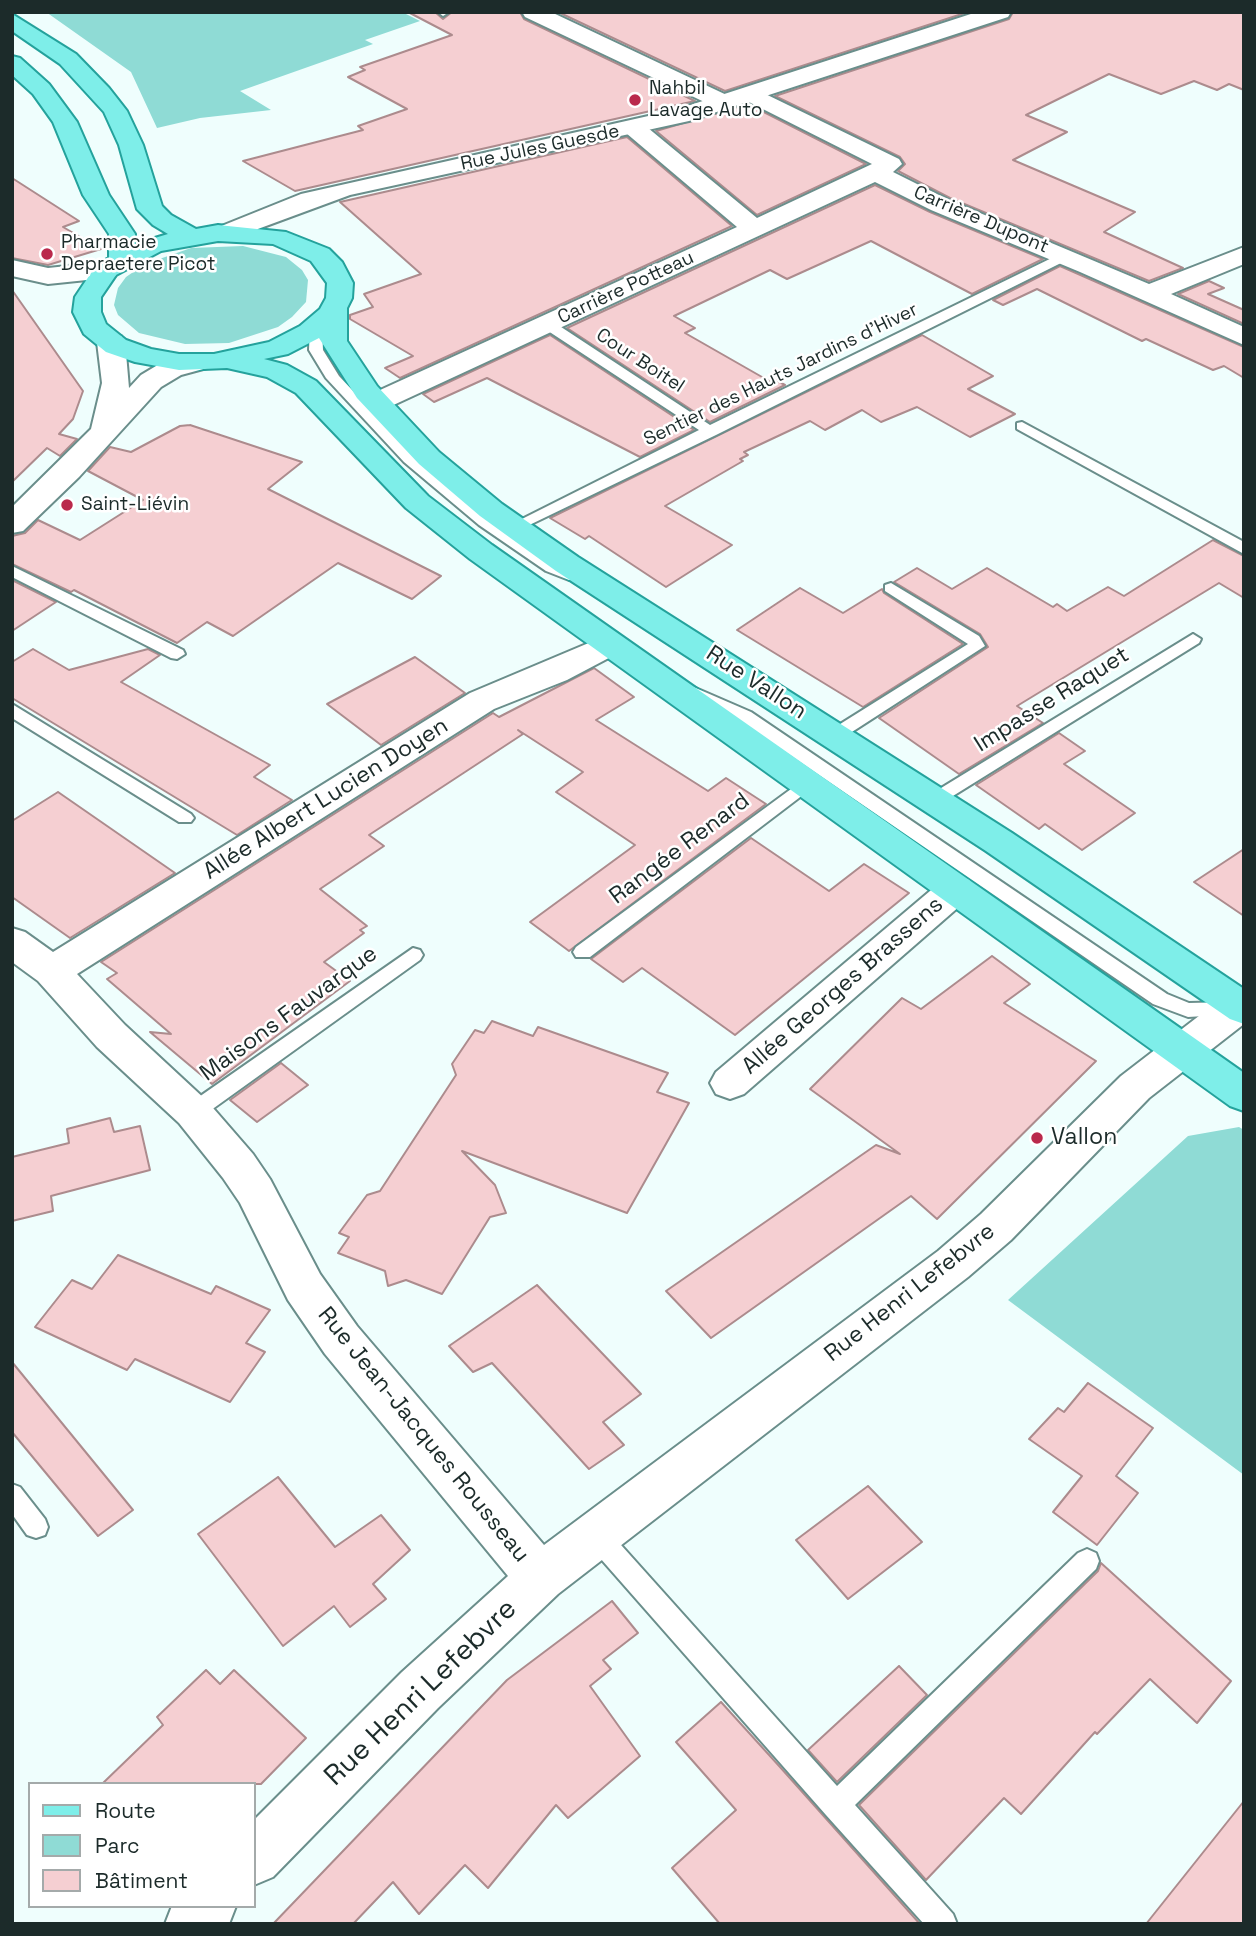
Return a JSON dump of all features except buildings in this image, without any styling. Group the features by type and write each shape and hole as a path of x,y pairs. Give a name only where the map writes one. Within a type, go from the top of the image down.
{"main road":[{"path":"12,20 68,59 101,93 115,111 131,145 150,209 162,220 189,236"},
{"path":"12,63 41,89 65,122 96,195 122,234 114,265"},
{"path":"302,245 264,235 228,232 189,236 146,247 114,265 89,293 87,312 94,328 111,342 153,358 197,362 230,360 278,348 324,319"},
{"name":"Rue Vallon","path":"302,245 325,259 336,273 340,288 324,319 332,329 336,346 376,402 445,473 514,527 603,587 835,735 1242,1006"},
{"name":"Rue Vallon","path":"230,360 277,371 306,387 417,502 481,552 1244,1095"}],"street":[{"path":"533,12 725,103"},
{"name":"Rue Jules Guesde","path":"228,232 310,199 634,128 725,103 1000,12"},
{"name":"Carrière Dupont","path":"751,94 890,164 875,173"},
{"path":"634,128 754,229"},
{"name":"Carrière Dupont","path":"875,173 940,205 1064,256 1244,337"},
{"name":"Carrière Potteau","path":"376,402 875,173"},
{"name":"Rue Jules Guesde","path":"302,245 299,239 303,227 326,205 349,194 398,179"},
{"path":"1149,293 1244,255"},
{"path":"12,268 48,276 114,265"},
{"path":"12,275 32,288 74,304 87,312"},
{"path":"105,428 116,383 111,342"},
{"path":"12,524 68,471 105,428 159,375 197,362"},
{"name":"Allée Albert Lucien Doyen","path":"52,971 482,701 555,672 610,644"},
{"name":"Allée Georges Brassens","path":"730,1083 956,889"},
{"name":"Rue Jean-Jacques Rousseau","path":"12,942 52,971 111,1036 193,1112 255,1191 304,1287 341,1340 541,1578"},
{"name":"Rue Henri Lefebvre","path":"256,1856 420,1690 541,1578 595,1534 953,1264 996,1227 1135,1087 1242,1006"},
{"path":"192,1924 207,1908"}],"lane":[{"name":"Sentier des Hauts Jardins d'Hiver","path":"514,527 1064,256"},
{"path":"324,319 316,351 333,378 408,459 445,492 552,568 603,587"},
{"name":"Cour Boitel","path":"547,324 711,432"},
{"path":"1022,426 1244,549"},
{"path":"12,571 177,654"},
{"path":"835,735 977,646 974,640 891,588"},
{"name":"Impasse Raquet","path":"934,800 1193,639"},
{"name":"Rue Vallon","path":"651,674 745,716 1160,999 1188,1010 1205,1012 1242,1006"},
{"path":"12,710 185,818"},
{"name":"Rangée Renard","path":"583,952 806,784"},
{"name":"Maisons Fauvarque","path":"193,1112 413,955"},
{"path":"12,1495 36,1527"},
{"path":"595,1534 943,1924"},
{"path":"835,1806 1087,1561"}],"green space":[{"path":"46,12 402,12 420,21 365,40 373,44 240,91 271,110 200,118 157,128 131,72"},
{"path":"243,246 286,257 302,270 308,280 306,302 278,327 229,343 185,344 139,333 118,315 114,305 118,288 126,277 145,264 191,248"},
{"path":"1239,1127 1244,1130 1244,1475 1008,1300 1188,1136"}],"place":[{"name":"Nahbil Lavage Auto","path":"635,100"},
{"name":"Pharmacie Depraetere Picot","path":"47,254"},
{"name":"Saint-Liévin","path":"67,505"},
{"name":"Vallon","path":"1037,1138"}]}
